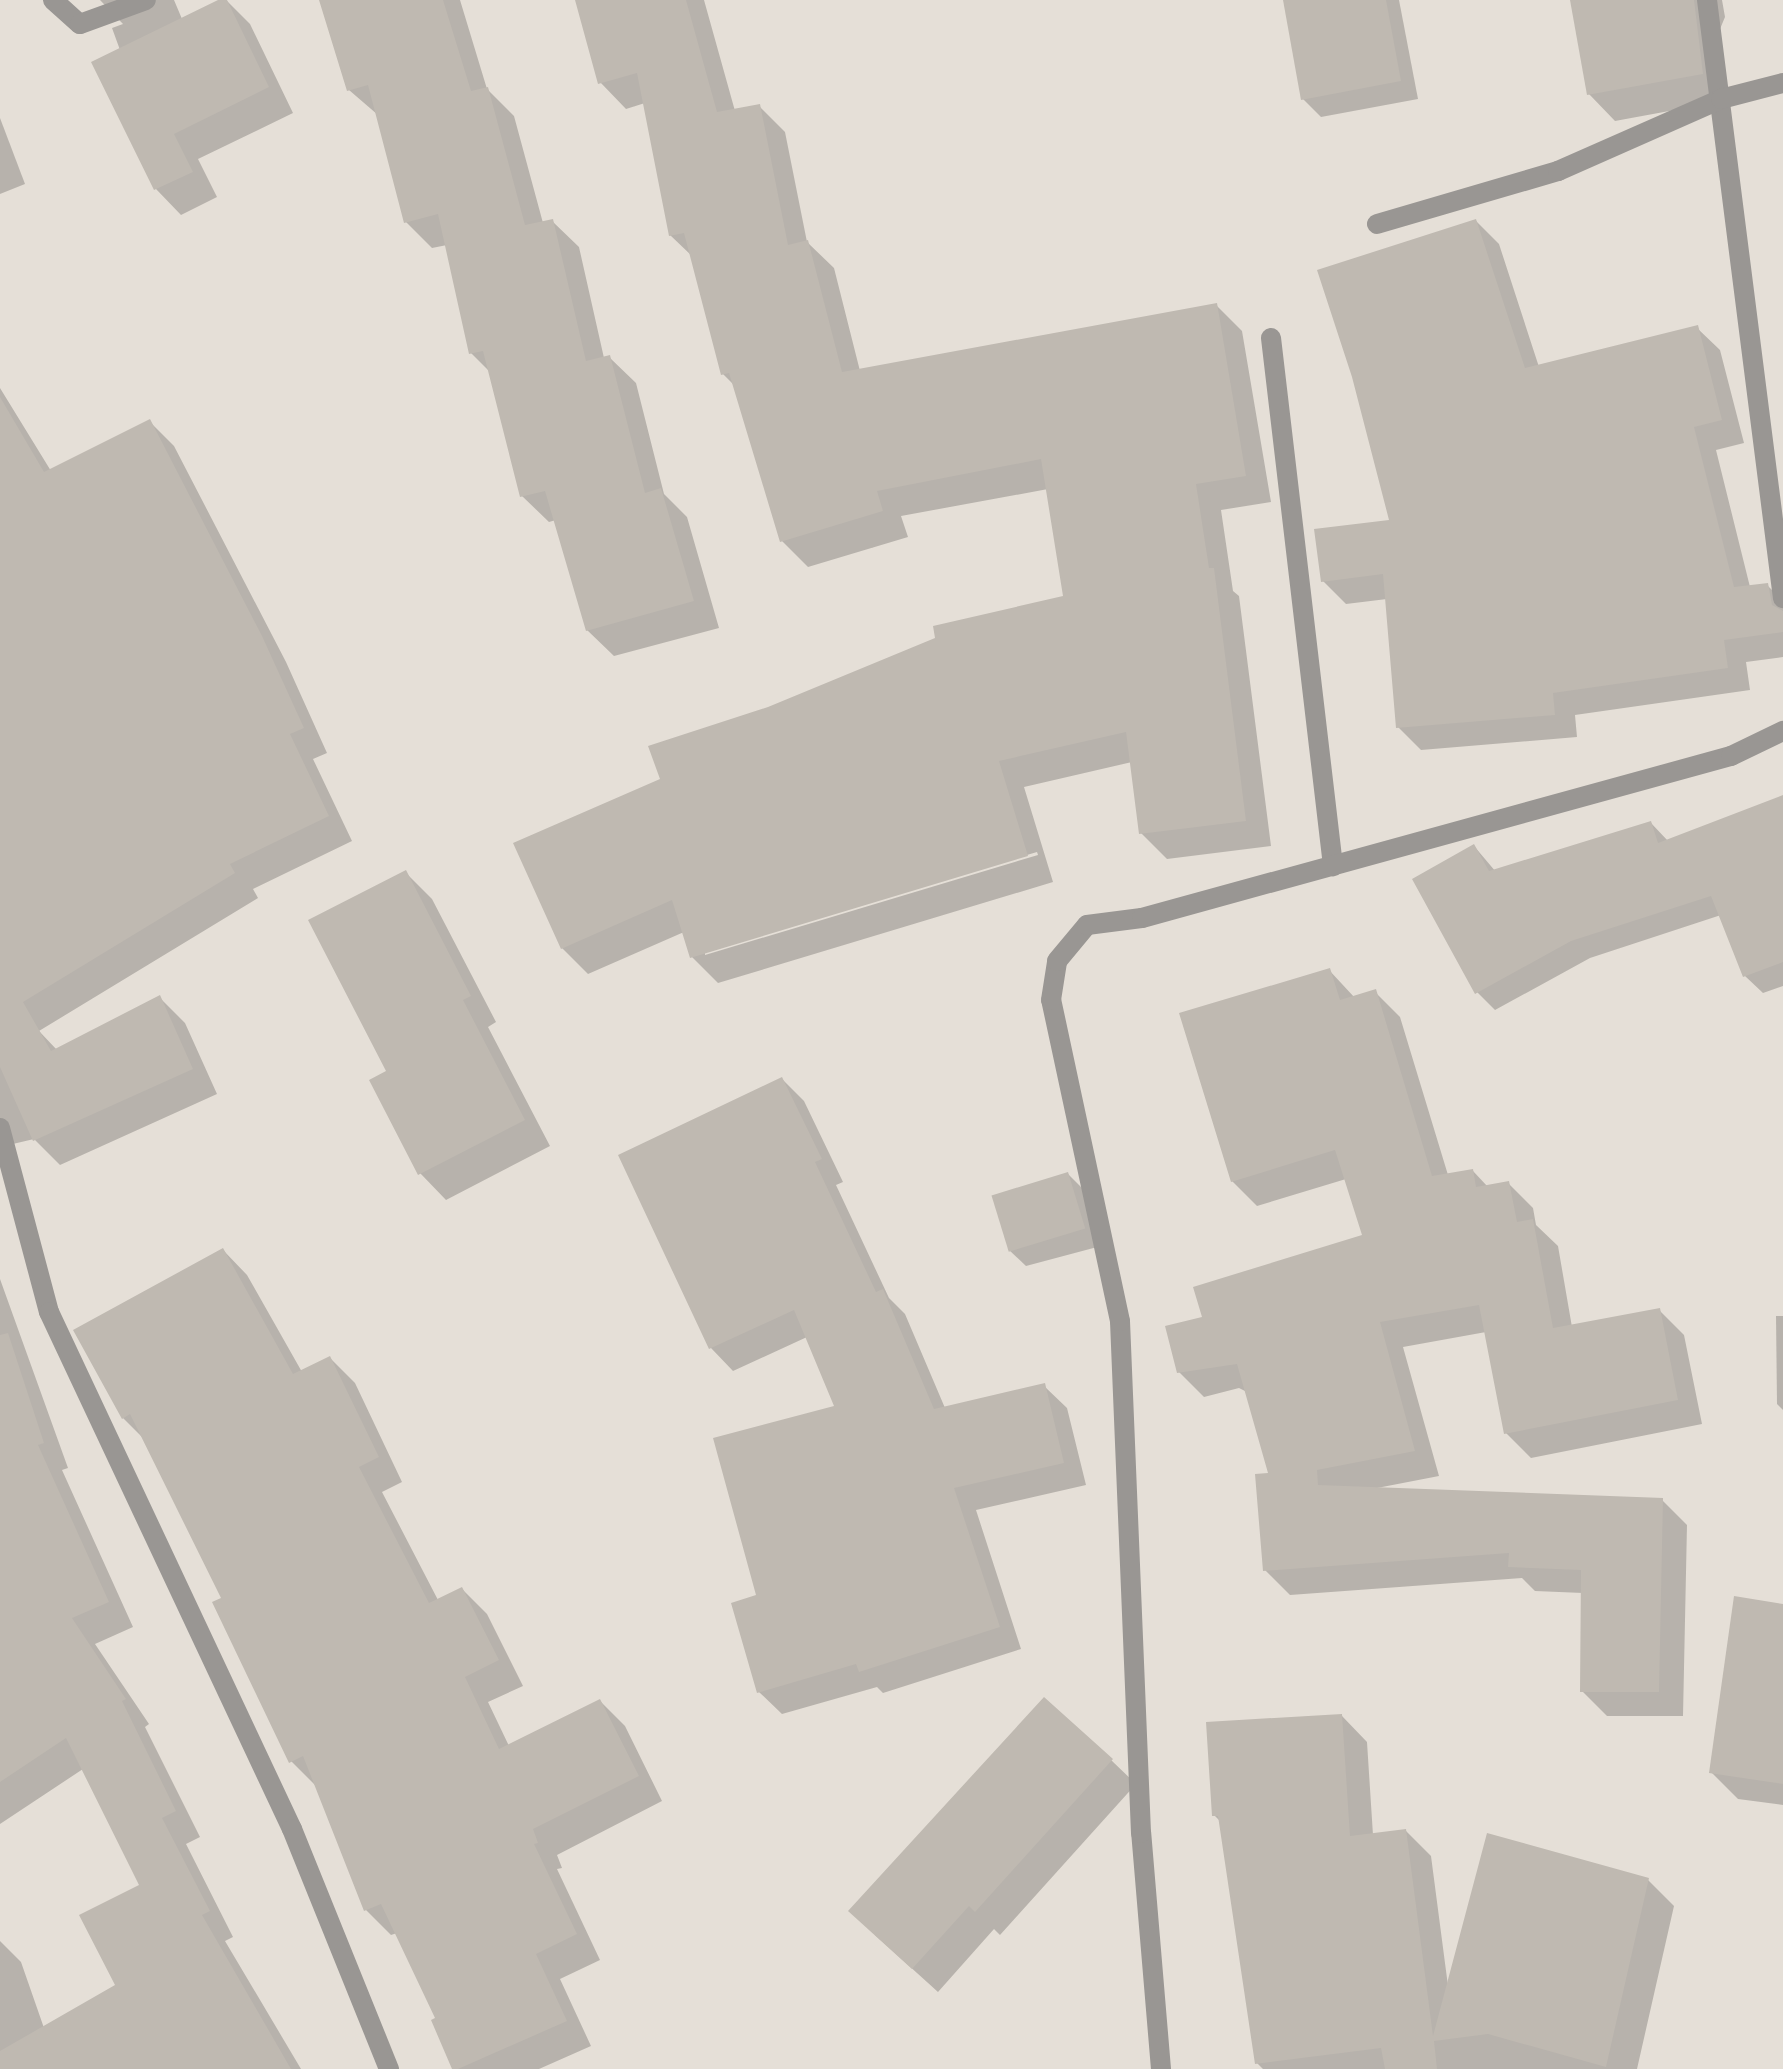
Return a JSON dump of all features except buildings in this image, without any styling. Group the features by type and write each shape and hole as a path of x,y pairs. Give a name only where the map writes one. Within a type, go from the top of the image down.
{"street":[{"path":"53,0 80,24 146,0"},
{"path":"1707,0 1783,598"},
{"path":"1377,224 1558,171 1721,99 1783,83"},
{"path":"1271,338 1333,866"},
{"path":"1161,2069 1141,1833 1120,1321 1051,1000 1057,961 1087,925 1142,918 1731,756 1783,731"},
{"path":"0,1128 49,1312 292,1829 389,2069"}]}
